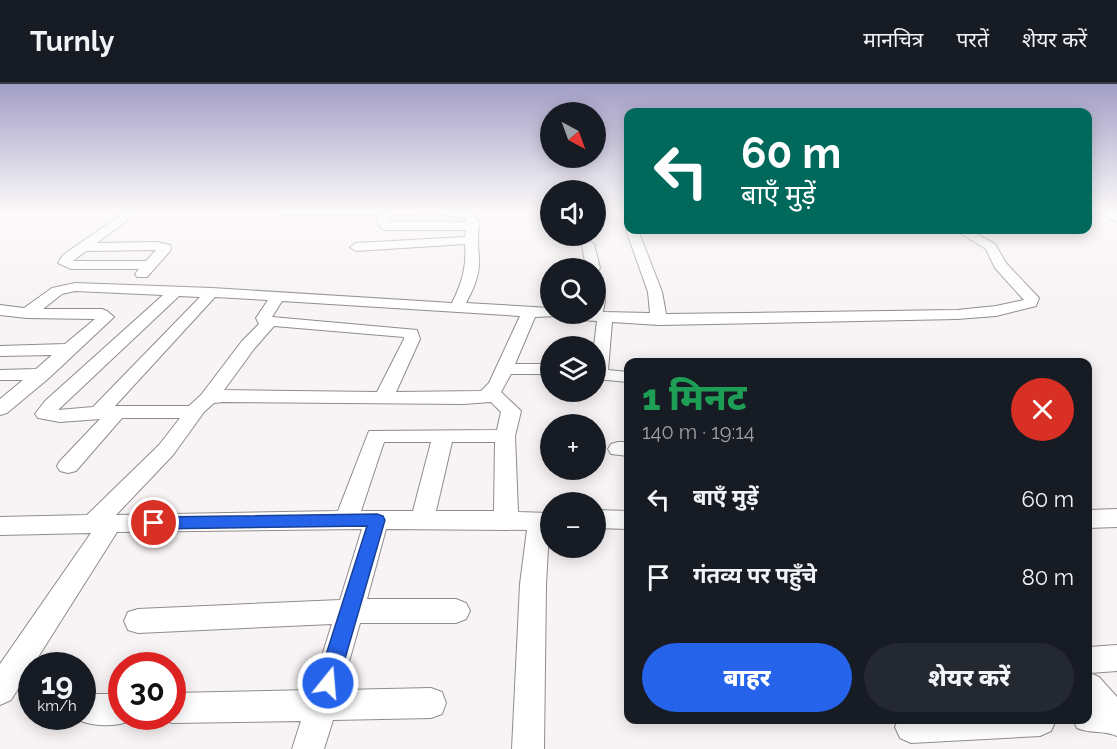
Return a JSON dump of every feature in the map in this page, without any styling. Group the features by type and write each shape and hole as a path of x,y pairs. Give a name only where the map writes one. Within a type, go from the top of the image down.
{"street":[{"path":"89,243 68,258 65,261 66,264 150,266"},
{"path":"356,246 412,243"},
{"path":"457,306 466,290 472,266 469,243"},
{"path":"637,243 653,285 659,320"},
{"path":"606,316 659,320 956,313 1002,310 1031,303 1032,298 1000,265 992,247 985,243"},
{"path":"83,247 158,246 165,248 142,274 136,288"},
{"path":"101,265 124,247"},
{"path":"27,313 62,289 136,288 540,312"},
{"path":"176,291 45,414 60,416 201,406 223,396 497,397 511,411 505,436 506,520"},
{"path":"68,466 108,412 212,292"},
{"path":"278,296 264,318 269,322 411,333 412,339 384,397"},
{"path":"407,332 435,305"},
{"path":"486,396 492,393 497,386 530,311"},
{"path":"0,409 105,321 106,315 2,312"},
{"path":"0,690 102,524 166,450 248,345 269,322"},
{"path":"0,351 125,338"},
{"path":"504,369 540,369"},
{"path":"0,375 43,374"},
{"path":"606,374 624,376"},
{"path":"346,520 376,436 505,436"},
{"path":"422,520 442,436"},
{"path":"606,519 624,520"},
{"path":"1092,519 1117,519"},
{"path":"0,526 346,520 506,520 540,523"},
{"path":"308,749 377,520"},
{"path":"528,749 533,584 540,548"},
{"path":"138,621 350,610 456,611"},
{"path":"1092,660 1117,658"},
{"path":"1092,693 1109,717"},
{"path":"186,708 431,703"},
{"path":"910,727 966,724"}],"route":[{"path":"154,523 377,520 328,683"}]}
